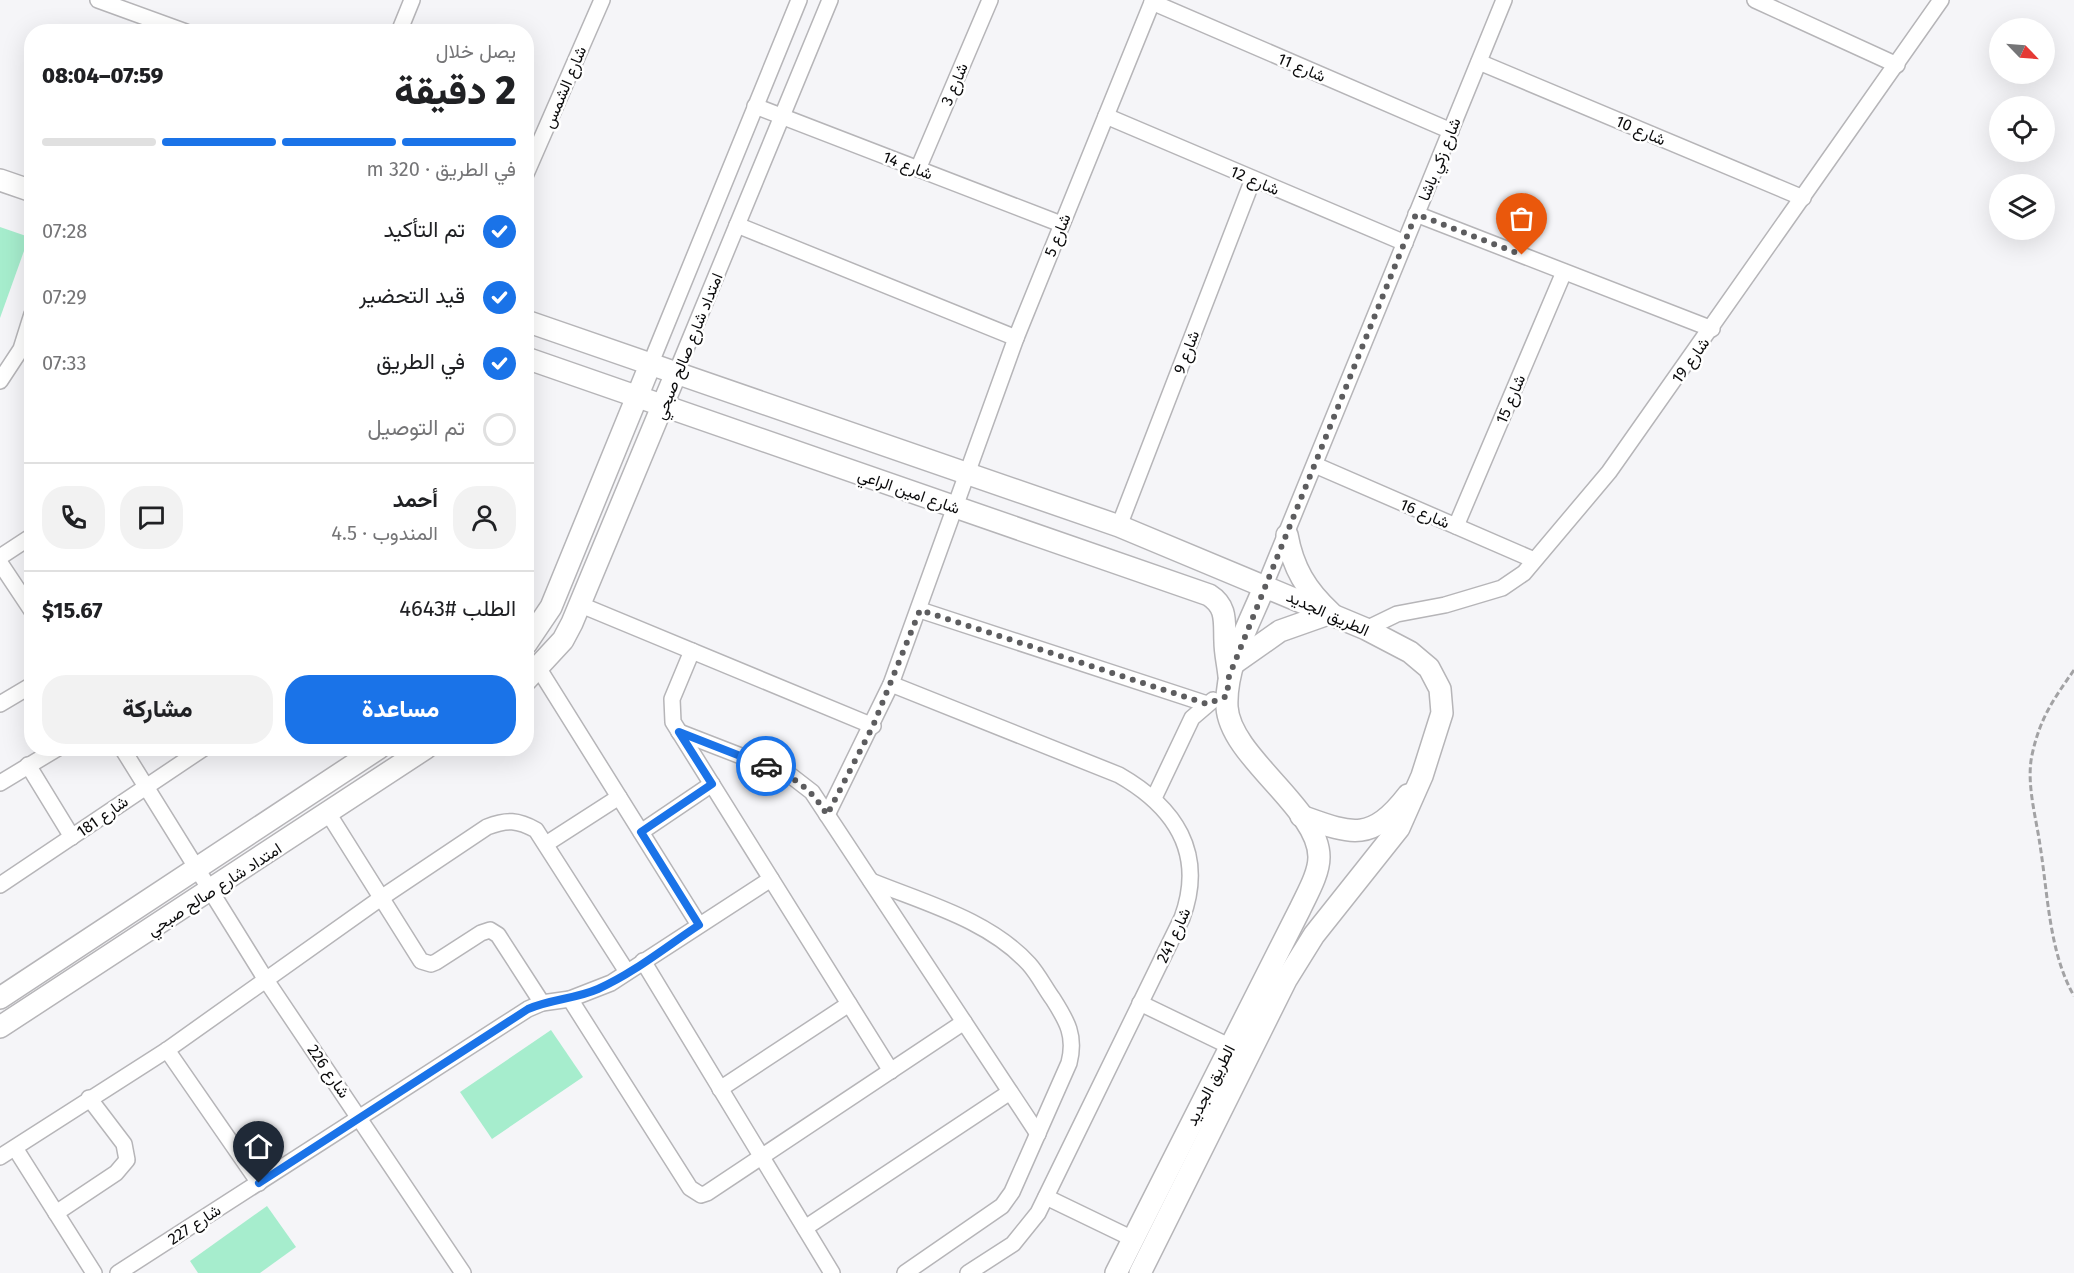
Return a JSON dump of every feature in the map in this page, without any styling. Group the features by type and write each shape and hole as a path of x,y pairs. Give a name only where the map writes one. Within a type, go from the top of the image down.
{"street":[{"path":"98,0 164,24"},
{"path":"402,24 412,0"},
{"name":"شارع الشمس","path":"534,156 602,0"},
{"name":"امتداد شارع صالح صبحي","path":"534,632 551,607 799,0"},
{"name":"امتداد شارع صالح صبحي","path":"534,674 563,640 581,605 830,0"},
{"name":"شارع 3","path":"918,169 990,0"},
{"path":"1755,0 1786,6 1897,65"},
{"name":"شارع 19","path":"1366,629 1397,614 1445,605 1502,588 1524,573 1609,472 1712,329 1941,0"},
{"name":"شارع 5","path":"827,815 873,726 891,684 920,610 954,506 1016,338 1153,1"},
{"name":"شارع 11","path":"1153,1 1451,131"},
{"name":"شارع زكي باشا","path":"1265,585 1502,1"},
{"name":"شارع 10","path":"1479,62 1803,198"},
{"name":"شارع 14","path":"755,106 1061,224"},
{"name":"شارع 12","path":"1106,116 1404,243"},
{"name":"شارع 9","path":"1119,526 1253,179"},
{"path":"0,180 24,188"},
{"path":"1416,214 1712,329"},
{"path":"737,225 1016,338"},
{"name":"شارع 15","path":"1456,526 1564,272"},
{"path":"534,324 1119,526 1265,585"},
{"path":"0,381 24,353"},
{"name":"شارع امين الراعي","path":"534,363 638,396 1215,598 1225,616 1225,645 1230,678"},
{"name":"شارع 16","path":"1315,465 1534,561"},
{"path":"1154,798 1192,718 1230,678 1280,631 1331,613 1300,579 1291,557 1287,535"},
{"path":"0,557 24,541"},
{"path":"0,563 24,599"},
{"name":"الطريق الجديد","path":"1116,1273 1300,909 1319,861 1318,848 1301,816 1236,735 1227,709 1230,678 1265,585 1366,629 1410,652 1429,668 1440,689 1442,713 1422,776 1399,828 1314,935 1286,980 1140,1273"},
{"path":"581,605 873,726"},
{"path":"920,610 1207,704"},
{"path":"692,651 670,711 672,722 891,1071"},
{"path":"534,676 619,797 699,925"},
{"name":"شارع 241","path":"891,684 1119,775 1154,798 1177,827 1186,844 1191,881 1182,918 1046,1197 1022,1235 968,1273"},
{"path":"0,704 24,690"},
{"path":"679,732 790,775 812,792 1038,1134"},
{"path":"0,783 43,756"},
{"name":"شارع 226","path":"127,756 266,980 464,1273"},
{"name":"شارع 181","path":"0,885 192,756"},
{"name":"امتداد شارع صالح صبحي","path":"0,998 367,756"},
{"name":"امتداد شارع صالح صبحي","path":"0,1027 414,756"},
{"path":"27,765 72,837"},
{"path":"1301,816 1342,831 1361,831 1379,825 1386,819 1399,807 1422,776"},
{"path":"641,832 712,784"},
{"path":"546,844 619,797"},
{"path":"328,813 417,957 425,963 436,962 485,930 495,932 542,1003"},
{"path":"0,1157 167,1050 381,898 487,827 503,820 521,822 536,830 627,972"},
{"name":"شارع 227","path":"118,1273 528,1009 542,1003 570,999 604,986 771,879"},
{"path":"871,881 991,932 1012,948 1037,975 1072,1033 1073,1048 1070,1063 1012,1192 1002,1206 905,1273"},
{"path":"643,962 832,1273"},
{"path":"570,999 695,1193 707,1193 964,1022"},
{"path":"1140,1003 1229,1046"},
{"path":"720,1089 849,1004"},
{"path":"167,1050 259,1183"},
{"path":"805,1228 1010,1092"},
{"path":"56,1213 116,1173 127,1160 124,1144 89,1098"},
{"path":"15,1148 94,1273"},
{"path":"1046,1197 1133,1239"}],"path":[{"path":"2074,670 2042,717 2031,758 2032,795 2056,949 2066,982 2074,996"}],"green space":[{"path":"0,227 24,235 24,251 0,318"},
{"path":"551,1030 583,1077 492,1139 460,1092"},
{"path":"267,1206 296,1247 260,1273 198,1273 190,1261"}],"way so far":[{"path":"766,766 801,782 812,792 827,815 873,726 920,610 1207,704 1227,696 1229,676 1416,214 1522,255"}],"route":[{"path":"259,1183 528,1009 542,1003 570,999 611,983 699,925 641,832 712,784 679,732 766,766"}]}
